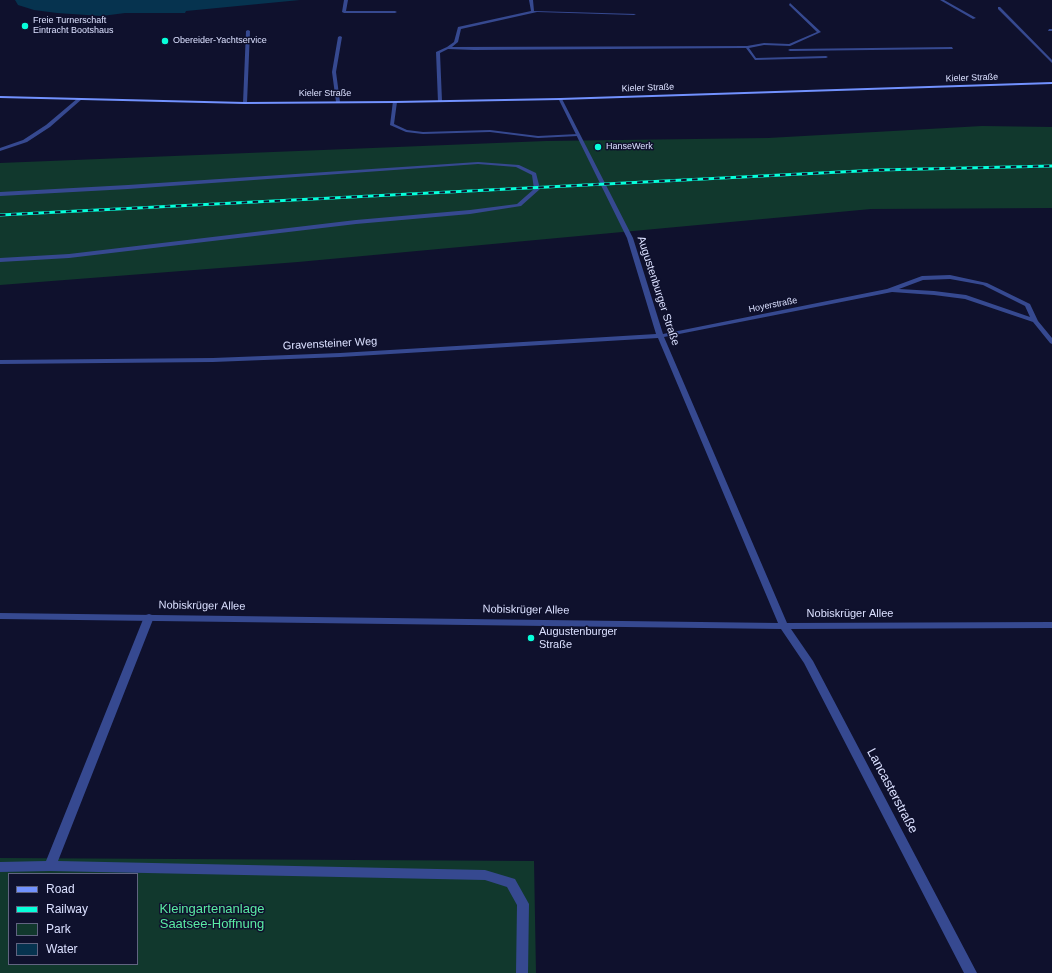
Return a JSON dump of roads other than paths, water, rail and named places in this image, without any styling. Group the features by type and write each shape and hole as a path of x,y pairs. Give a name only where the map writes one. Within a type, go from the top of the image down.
{"main road":[{"name":"Kieler Straße","path":"0,97 245,103 396,102 1052,83"}],"street":[{"path":"346,0 344,12 395,12"},
{"path":"531,0 533,12"},
{"path":"942,0 974,18"},
{"path":"448,48 747,47 764,44 790,44 819,32 790,4"},
{"path":"999,8 1052,62"},
{"path":"440,101 437,54 456,42 459,28 533,12 634,14"},
{"path":"245,103 248,31"},
{"path":"338,102 334,72 340,37"},
{"path":"787,58 790,50 790,44"},
{"path":"747,47 755,59 826,57"},
{"path":"790,50 952,48"},
{"name":"Augustenburger Straße","path":"560,98 630,238 660,336 784,626"},
{"path":"0,150 25,141 48,126 80,99"},
{"path":"396,102 392,125 406,131 423,133 490,131 538,137 578,135"},
{"path":"0,194 136,187 478,163 517,166 534,174 537,189 519,205 470,212 356,222 69,256 0,260"},
{"name":"Hoyerstraße","path":"660,336 889,291 922,278 950,277 985,284 1028,305 1035,321 1052,342"},
{"name":"Hoyerstraße","path":"889,291 934,293 966,297 1035,321"},
{"name":"Gravensteiner Weg","path":"0,362 213,360 340,356 660,336"},
{"name":"Nobiskrüger Allee","path":"0,616 784,626 1052,625"},
{"path":"50,866 149,617"},
{"name":"Lancasterstraße","path":"784,626 808,661 971,973"},
{"path":"0,867 50,866 485,875 511,883 523,904 522,973"}],"water":[{"path":"15,0 300,0 186,11 185,13 125,13 102,16 34,10 18,5"}],"railway":[{"path":"0,215 879,170 1052,166"}],"place":[{"name":"Freie Turnerschaft Eintracht Bootshaus","path":"25,26"},
{"name":"Obereider-Yachtservice","path":"165,41"},
{"name":"HanseWerk","path":"598,147"},
{"name":"Augustenburger Straße","path":"531,638"}],"park label":[{"name":"Kleingartenanlage Saatsee-Hoffnung","path":"212,916"}]}
